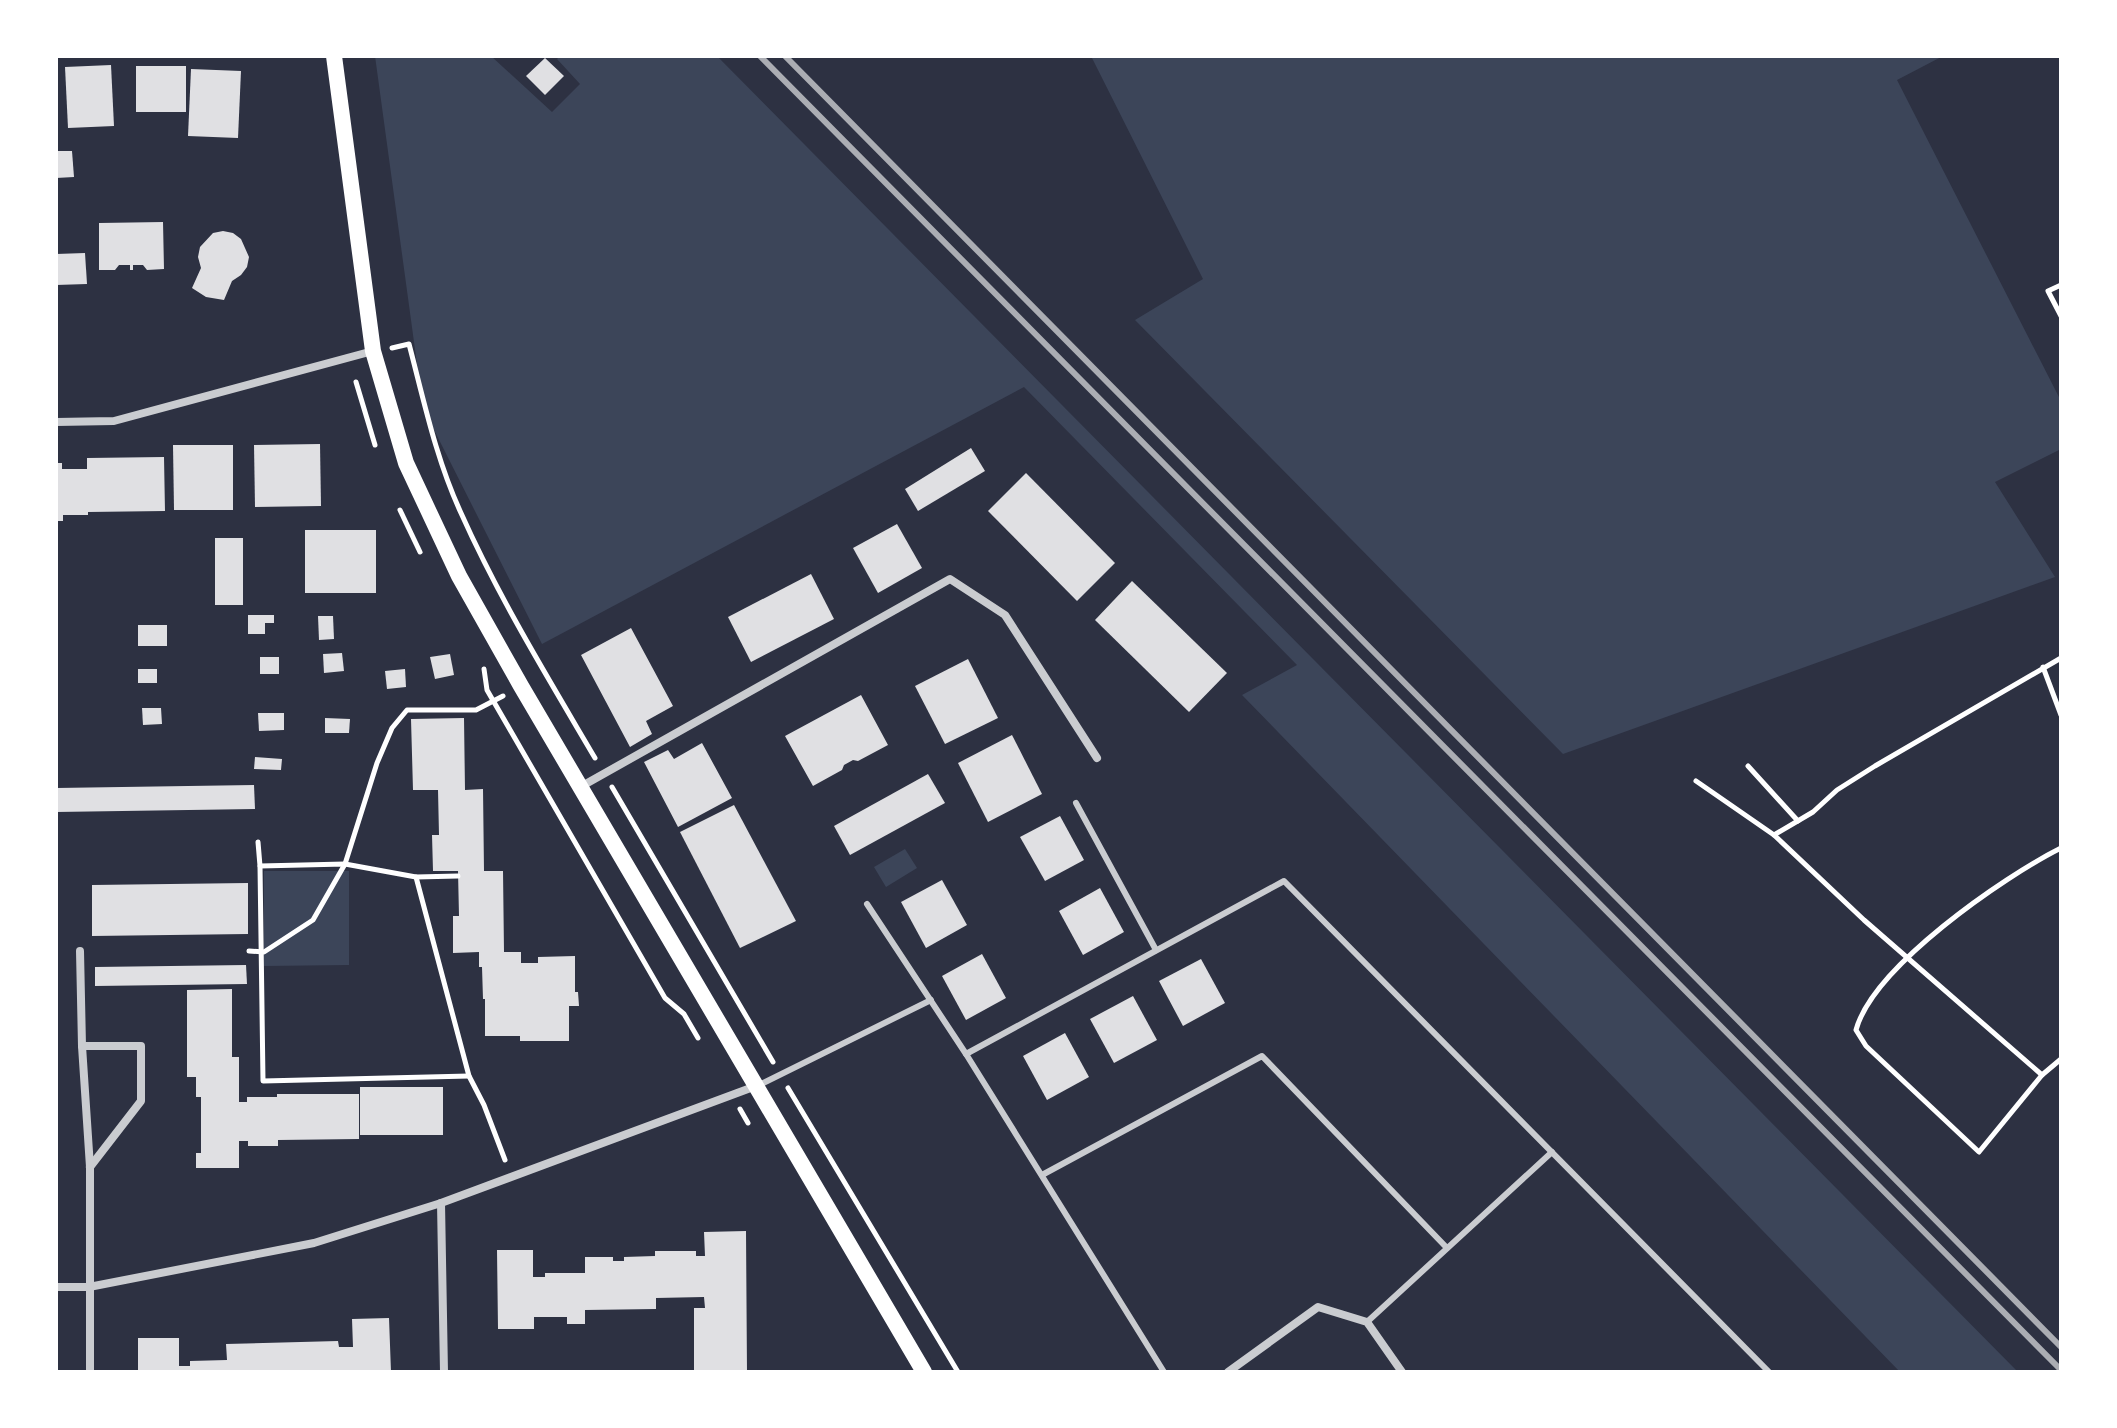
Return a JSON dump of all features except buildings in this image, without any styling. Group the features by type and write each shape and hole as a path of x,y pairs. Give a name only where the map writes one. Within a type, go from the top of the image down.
{"main road":[{"path":"334,56 373,351 406,463 459,576 521,686 924,1372"}],"street":[{"path":"56,422 114,421 373,351"},
{"path":"582,786 950,579 1005,615 1097,758"},
{"path":"80,951 90,1167 90,1372"},
{"path":"82,1046 141,1046 141,1101 90,1167"},
{"path":"56,1287 89,1287 314,1243 441,1203 757,1086"},
{"path":"441,1203 444,1372"},
{"path":"1228,1372 1318,1307 1367,1322 1402,1372"}],"lane":[{"path":"1076,803 1156,950"},
{"path":"966,1054 1284,881 1769,1372"},
{"path":"867,904 966,1054 1164,1372"},
{"path":"757,1086 931,1000"},
{"path":"1042,1175 1262,1056 1447,1248"},
{"path":"1367,1322 1552,1152"}],"path":[{"path":"2061,285 2048,291 2061,316"},
{"path":"373,351 409,344 441,463 460,512 524,637 958,1372"},
{"path":"1774,835 1875,766 2061,658"},
{"path":"2043,667 2061,715"},
{"path":"249,951 262,952 313,920 345,864 377,763 392,728 407,710 476,710 521,686"},
{"path":"1748,766 1798,821"},
{"path":"1696,781 1774,835 1907,959 2042,1075"},
{"path":"258,842 263,1081 469,1076"},
{"path":"2061,848 2034,861 1967,906 1907,959 1860,1016 1856,1030 1866,1046 1979,1152 2042,1075 2061,1059"},
{"path":"260,866 345,864 416,877 458,876"},
{"path":"416,877 469,1076 484,1105 511,1177"}],"shaded area":[{"path":"375,56 491,56 552,112 580,84 557,59 560,56 717,56 2018,1372 1900,1372 1242,695 1297,665 1024,387 542,644 423,408"},
{"path":"1091,56 1943,56 1897,80 2061,401 2061,449 1995,482 2055,577 1563,754 1135,320 1203,279"},
{"path":"905,849 917,868 886,887 874,867"},
{"path":"264,871 349,871 349,965 264,966"}],"railway":[{"path":"760,56 2061,1370"},
{"path":"785,56 2061,1347"}]}
